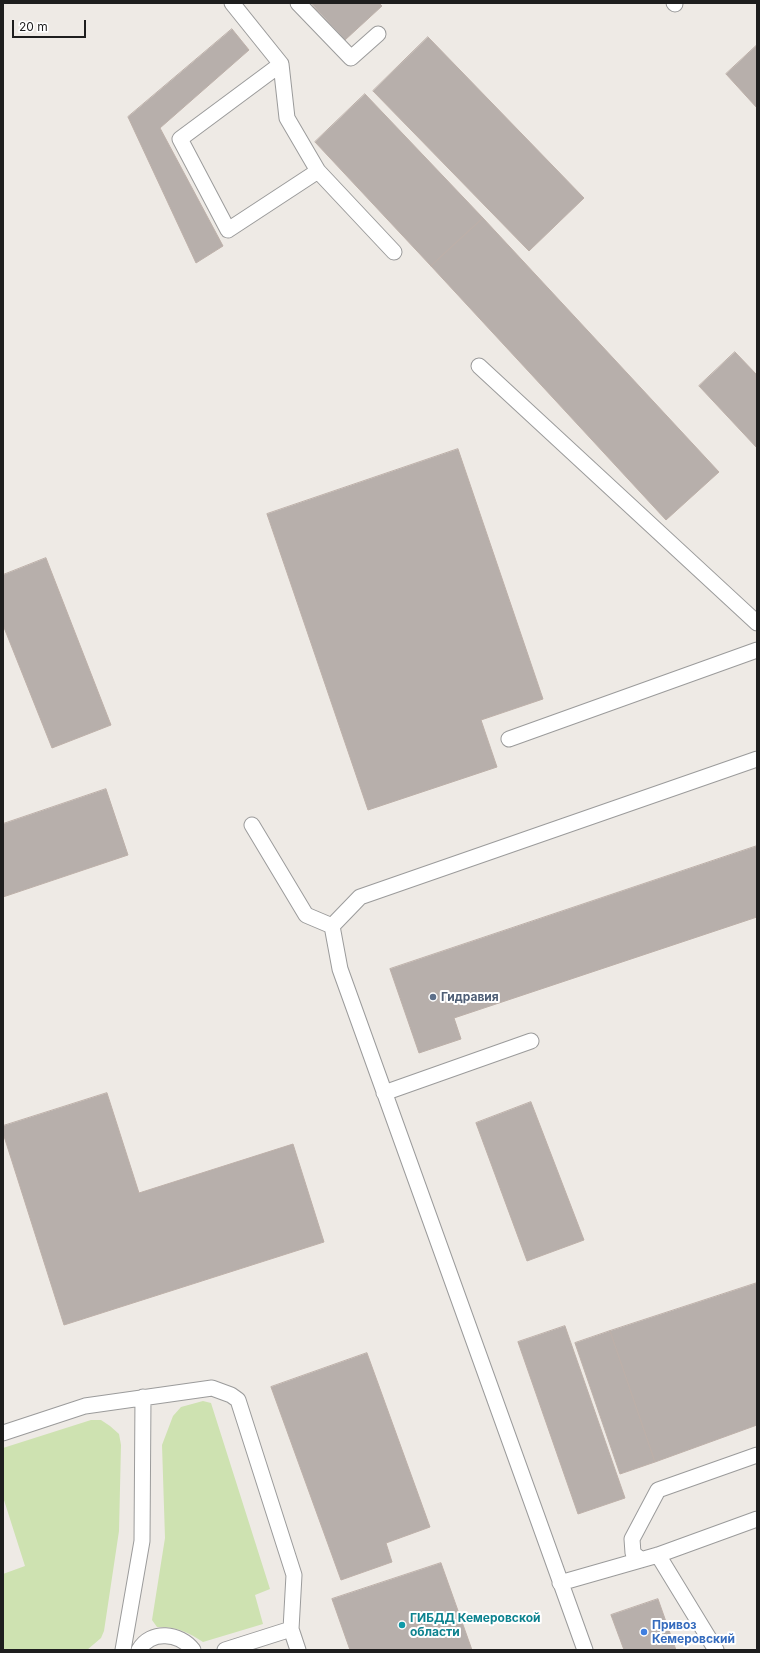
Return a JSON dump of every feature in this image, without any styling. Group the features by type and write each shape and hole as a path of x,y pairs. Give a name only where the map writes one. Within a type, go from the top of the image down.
{"lane":[{"path":"232,3 281,64 287,118 318,171 394,252"},
{"path":"298,3 351,58 378,34"},
{"path":"281,64 180,139 228,230 318,171"},
{"path":"479,366 757,623"},
{"path":"509,739 757,650"},
{"path":"332,926 360,897 757,759"},
{"path":"252,825 306,915 332,926"},
{"path":"332,926 340,970 585,1650"},
{"path":"384,1093 531,1041"},
{"path":"3,1433 85,1406 143,1397 212,1388 231,1395 238,1400 294,1575 291,1629 298,1650"},
{"path":"123,1650 142,1541 143,1397"},
{"path":"641,1560 633,1553 632,1539 658,1490 757,1455"},
{"path":"560,1583 658,1555 757,1519"},
{"path":"658,1555 716,1650"},
{"path":"225,1650 291,1629"},
{"path":"138,1650 151,1639 164,1635 177,1637 188,1644 193,1650"}],"green space":[{"path":"203,1401 211,1403 270,1589 255,1595 263,1624 203,1642 181,1630 157,1627 152,1620 165,1538 162,1445 173,1416 181,1407"},
{"path":"91,1420 101,1420 110,1426 119,1434 121,1445 119,1531 104,1631 101,1638 87,1650 3,1650 3,1574 25,1566 3,1497 3,1448"}],"building":[{"path":"311,3 379,3 382,6 345,40"},
{"path":"232,29 249,50 160,128 223,246 196,263 128,117"},
{"path":"428,37 584,198 529,251 373,91"},
{"path":"757,45 757,108 726,74"},
{"path":"365,94 483,218 431,266 315,142"},
{"path":"483,218 719,472 666,520 431,266"},
{"path":"735,352 757,375 757,448 699,386"},
{"path":"458,449 543,699 481,720 497,767 368,810 267,514"},
{"path":"46,558 111,725 52,748 3,625 3,575"},
{"path":"106,789 128,855 3,897 3,824"},
{"path":"757,846 757,917 454,1018 461,1039 419,1053 390,969"},
{"path":"107,1093 139,1193 293,1144 324,1242 64,1325 3,1133 3,1126"},
{"path":"531,1102 584,1240 527,1261 476,1123"},
{"path":"757,1283 757,1425 655,1462 610,1331"},
{"path":"565,1326 625,1498 578,1514 518,1342"},
{"path":"610,1331 655,1462 620,1474 575,1343"},
{"path":"367,1353 430,1527 386,1543 392,1562 341,1580 271,1387"},
{"name":"ГИБДД Кемеровской области","path":"441,1563 472,1650 350,1650 332,1599"},
{"name":"Привоз Кемеровский","path":"658,1599 676,1650 624,1650 611,1615"}],"place":[{"name":"Гидравия","path":"433,997"},
{"name":"ГИБДД Кемеровской области","path":"402,1625"},
{"name":"Привоз Кемеровский","path":"644,1632"}]}
